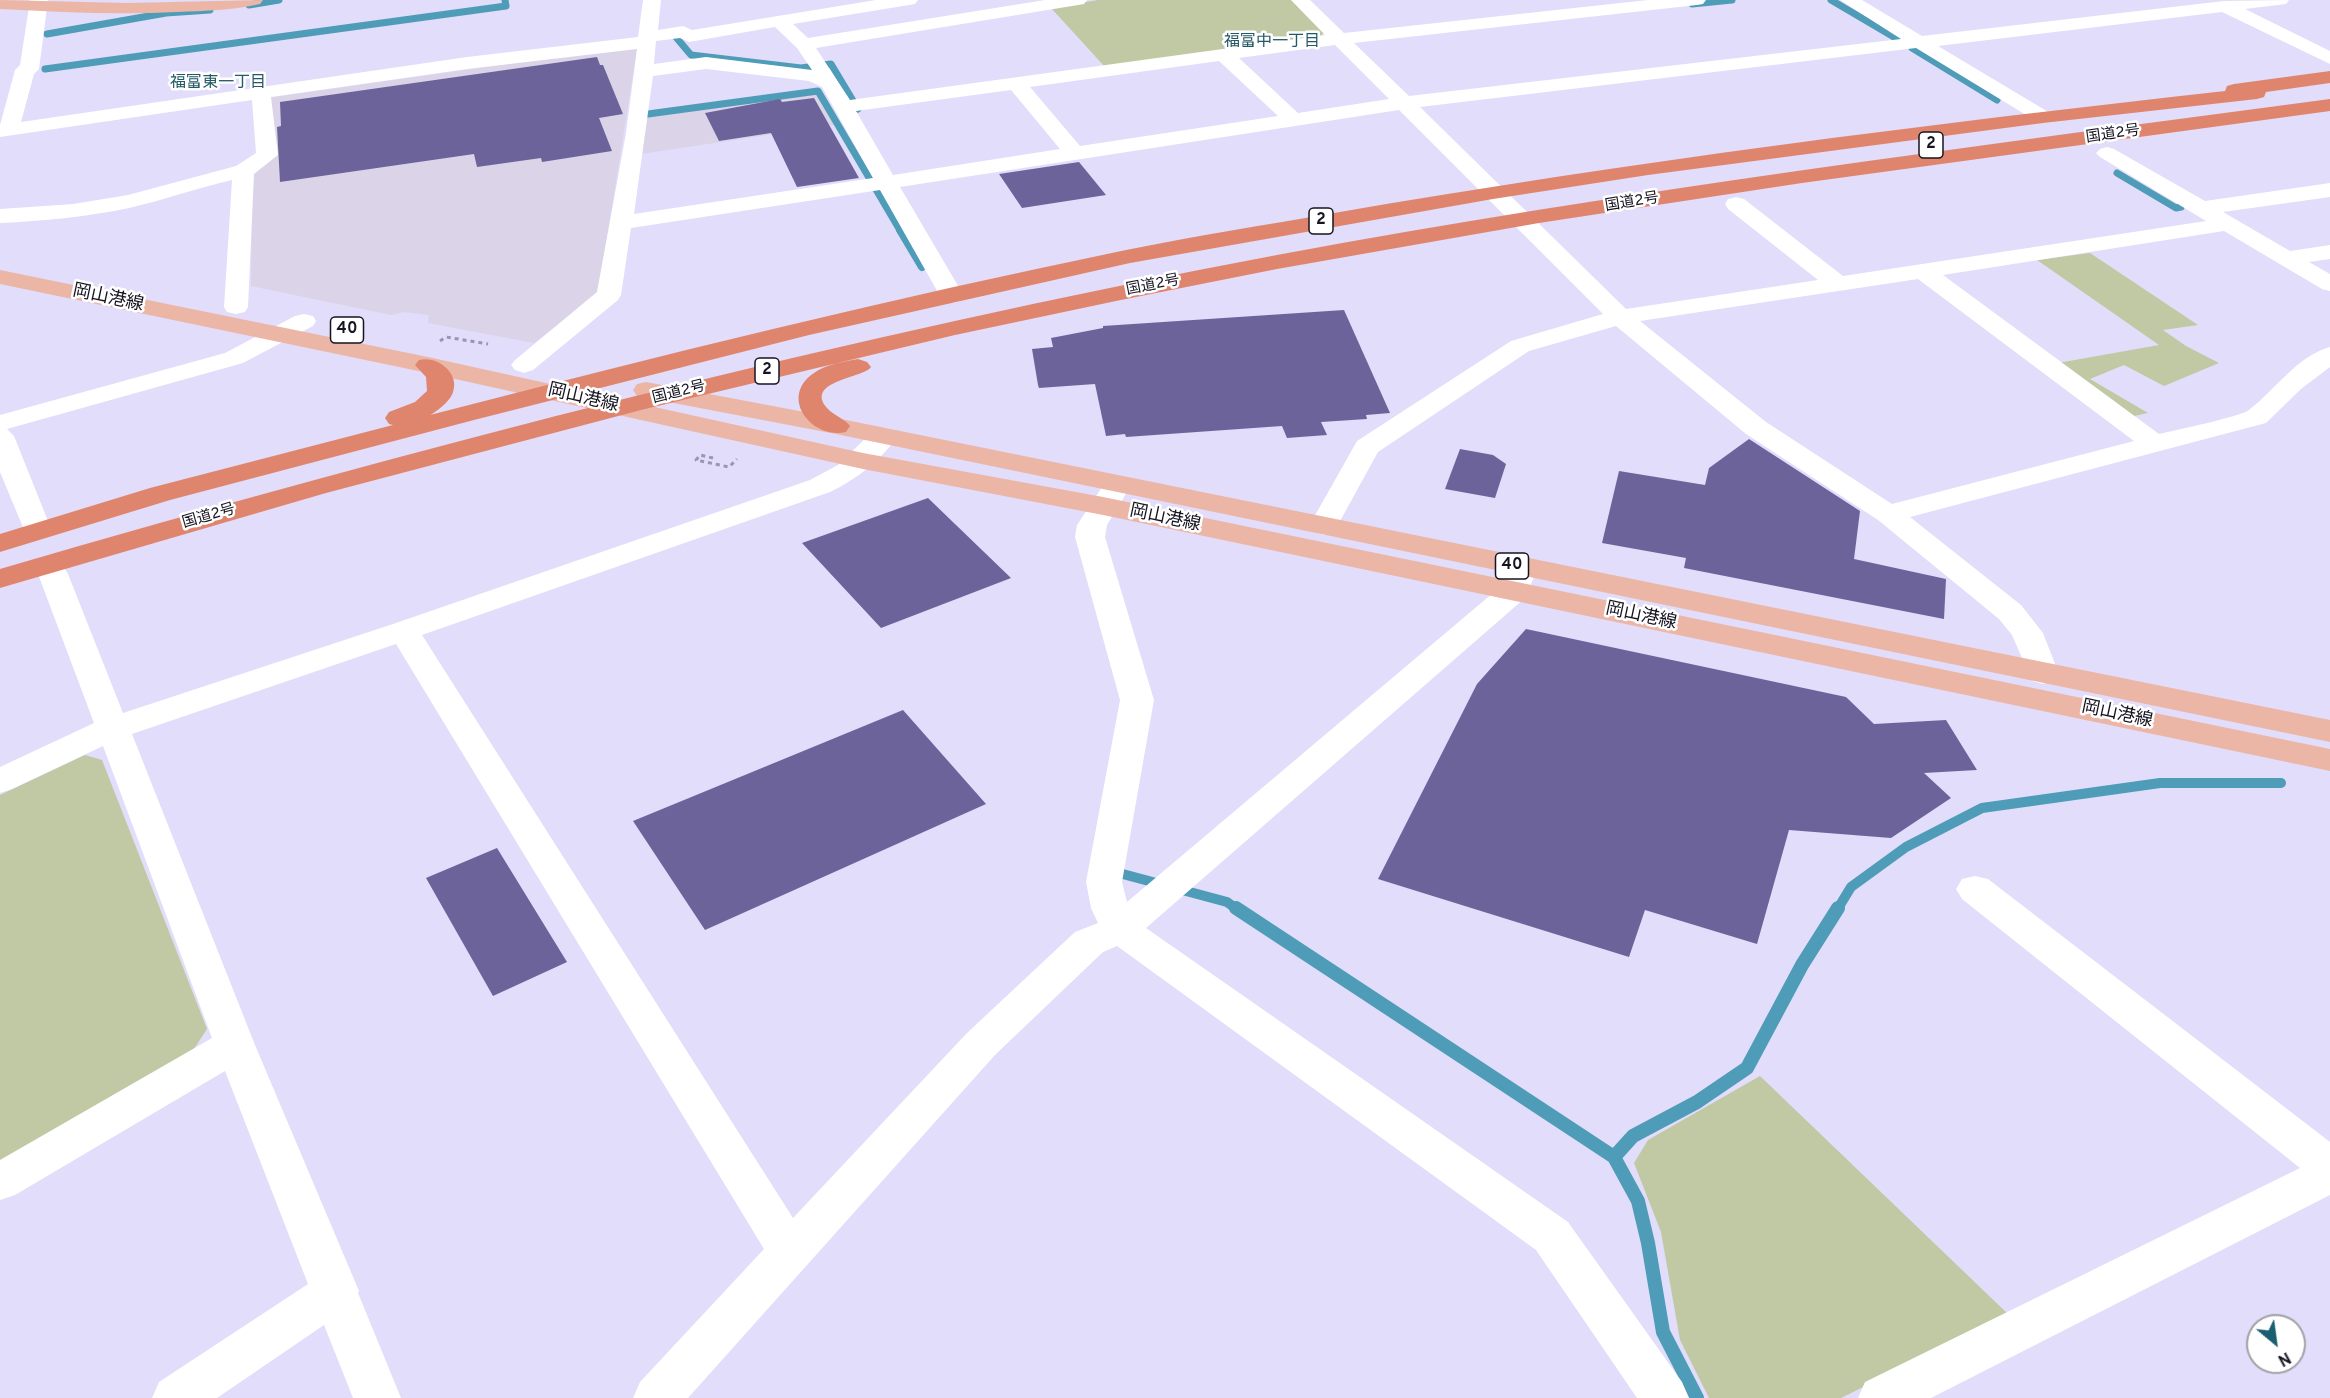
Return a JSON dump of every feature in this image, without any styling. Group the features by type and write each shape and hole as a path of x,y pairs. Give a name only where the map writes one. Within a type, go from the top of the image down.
{"highway":[{"name":"2","path":"2102,110 2330,76"},
{"name":"2","path":"596,391 808,328 1141,254 1493,192 2043,117 2313,86 2330,87"},
{"name":"国道2号","path":"0,579 244,507 506,436 766,371 992,319 1315,255 1539,217 1811,161 2330,92"},
{"name":"国道2号","path":"0,556 382,449 750,356 984,303 1231,254 2101,145 2330,105"},
{"path":"0,590 647,402 694,400 818,369 1025,324 1259,278 1539,217 1737,204 2101,145 2330,119"},
{"path":"836,426 820,419 810,402 811,394 817,383 833,373 989,337 1025,324"},
{"path":"160,494 242,459 411,415 434,402 440,393 438,373 428,365"},
{"path":"0,556 596,391 647,402"},
{"path":"0,543 160,494 551,392"}],"main road":[{"path":"0,4 128,4 202,7 249,0"},
{"name":"岡山港線","path":"0,258 524,365 596,391"},
{"name":"岡山港線","path":"0,277 551,392 596,391"},
{"name":"岡山港線","path":"694,400 884,436 1111,495 1519,579 2330,760"},
{"name":"岡山港線","path":"647,402 863,461 1324,526 1519,579 2043,674 2330,731"}],"street":[{"path":"524,365 609,295 622,223 652,0"},
{"path":"38,3 29,69 17,71 7,129 525,55 780,22 909,0"},
{"path":"804,44 1078,0"},
{"path":"1302,0 1338,39 1493,192 1539,217 1620,317 1756,428 1888,514 2010,612 2027,633 2043,674"},
{"path":"849,108 1226,57 1338,39 1697,0"},
{"path":"1849,0 2043,117"},
{"path":"622,223 1403,103 1918,43 2218,3 2280,0"},
{"path":"2218,3 2330,58"},
{"path":"780,22 804,44 849,108 877,185 952,296"},
{"path":"1226,57 1294,120"},
{"path":"644,71 706,63 813,76 822,71"},
{"path":"1018,85 1074,154"},
{"path":"0,216 43,215 89,208 147,197 217,176 243,171 267,155 261,93"},
{"path":"2101,145 2330,284"},
{"path":"236,307 243,171"},
{"path":"2204,208 2330,189"},
{"path":"1737,204 1838,284"},
{"path":"1324,526 1367,447 1520,346 1620,317 2229,224"},
{"path":"2287,258 2330,252"},
{"path":"1923,271 2155,444"},
{"path":"0,423 234,358 304,321"},
{"path":"1888,514 2257,417 2292,383 2330,355"},
{"path":"0,436 37,531"},
{"path":"0,781 113,728 404,631 820,486 842,476 863,461 884,436"},
{"path":"1111,495 1092,525 1090,537 1137,700 1104,882 1110,908 1120,929 1552,1236 1665,1398"},
{"path":"53,574 235,1045 336,1291 377,1398"},
{"path":"657,1398 981,1044 1089,942 1120,929 1519,579"},
{"path":"404,631 791,1253"},
{"path":"1974,889 2330,1167"},
{"path":"0,1182 235,1045"},
{"path":"1882,1398 2330,1174"},
{"path":"176,1398 336,1291"}],"path":[{"path":"452,338 488,344"},
{"path":"704,456 700,455 696,460 725,466"}],"shaded area":[{"path":"628,47 637,49 598,296 534,343 428,323 429,315 404,312 391,315 251,286 252,170 272,154 267,98"},
{"path":"816,93 834,125 641,154 648,115"}],"green space":[{"path":"1098,0 1292,0 1324,33 1319,37 1105,67 1051,8"},
{"path":"2090,253 2198,325 2163,330 2186,346 2219,363 2164,386 2124,365 2090,379 2148,413 2129,417 2058,363 2159,345 2037,260"},
{"path":"85,755 102,760 207,1029 190,1055 0,1164 0,795"},
{"path":"1760,1076 2009,1315 1841,1398 1709,1398 1680,1340 1661,1232 1634,1163 1648,1140"}],"building":[{"path":"597,57 600,65 603,65 623,114 599,118 612,151 542,162 541,158 477,167 474,154 280,182 277,127 281,126 280,102"},
{"path":"814,98 859,178 797,187 771,133 719,141 705,113 780,99 782,102"},
{"path":"1079,162 1106,195 1022,208 999,174"},
{"path":"1344,310 1390,413 1366,415 1367,419 1321,422 1327,435 1287,438 1282,426 1126,437 1125,434 1106,436 1095,384 1039,388 1038,385 1032,349 1053,347 1051,338 1103,328 1103,326"},
{"path":"1749,439 1860,511 1854,559 1946,579 1944,619 1684,568 1686,558 1602,543 1619,471 1705,485 1709,468"},
{"path":"1460,449 1493,455 1506,464 1495,498 1445,489"},
{"path":"928,498 1011,578 881,628 802,543"},
{"path":"1526,629 1846,697 1874,724 1946,720 1977,770 1924,773 1951,798 1891,838 1789,830 1757,944 1645,910 1629,957 1378,879 1477,684"},
{"path":"903,710 986,804 705,930 633,821"},
{"path":"497,848 567,962 493,996 426,878"}],"waterway":[{"path":"249,5 279,0"},
{"path":"45,69 506,6 505,0"},
{"path":"1692,4 1732,0"},
{"path":"1831,0 1899,40"},
{"path":"47,34 166,13 210,10"},
{"path":"675,36 691,55 801,68 831,64 858,109"},
{"path":"1912,48 1997,100"},
{"path":"648,114 818,91 901,232"},
{"path":"2117,173 2176,208 2181,207"},
{"path":"900,230 922,267"},
{"path":"1837,910 1851,887 1906,847 1982,808 2160,783 2281,783"},
{"path":"1119,873 1227,902 1238,910"},
{"path":"1236,908 1614,1157"},
{"path":"1614,1157 1633,1136 1697,1102 1747,1068 1802,965 1838,908"},
{"path":"1614,1157 1638,1201 1648,1243 1663,1332 1697,1398"}],"district":[{"name":"福富中一丁目","path":"1272,43"},
{"name":"福富東一丁目","path":"218,84"}]}
